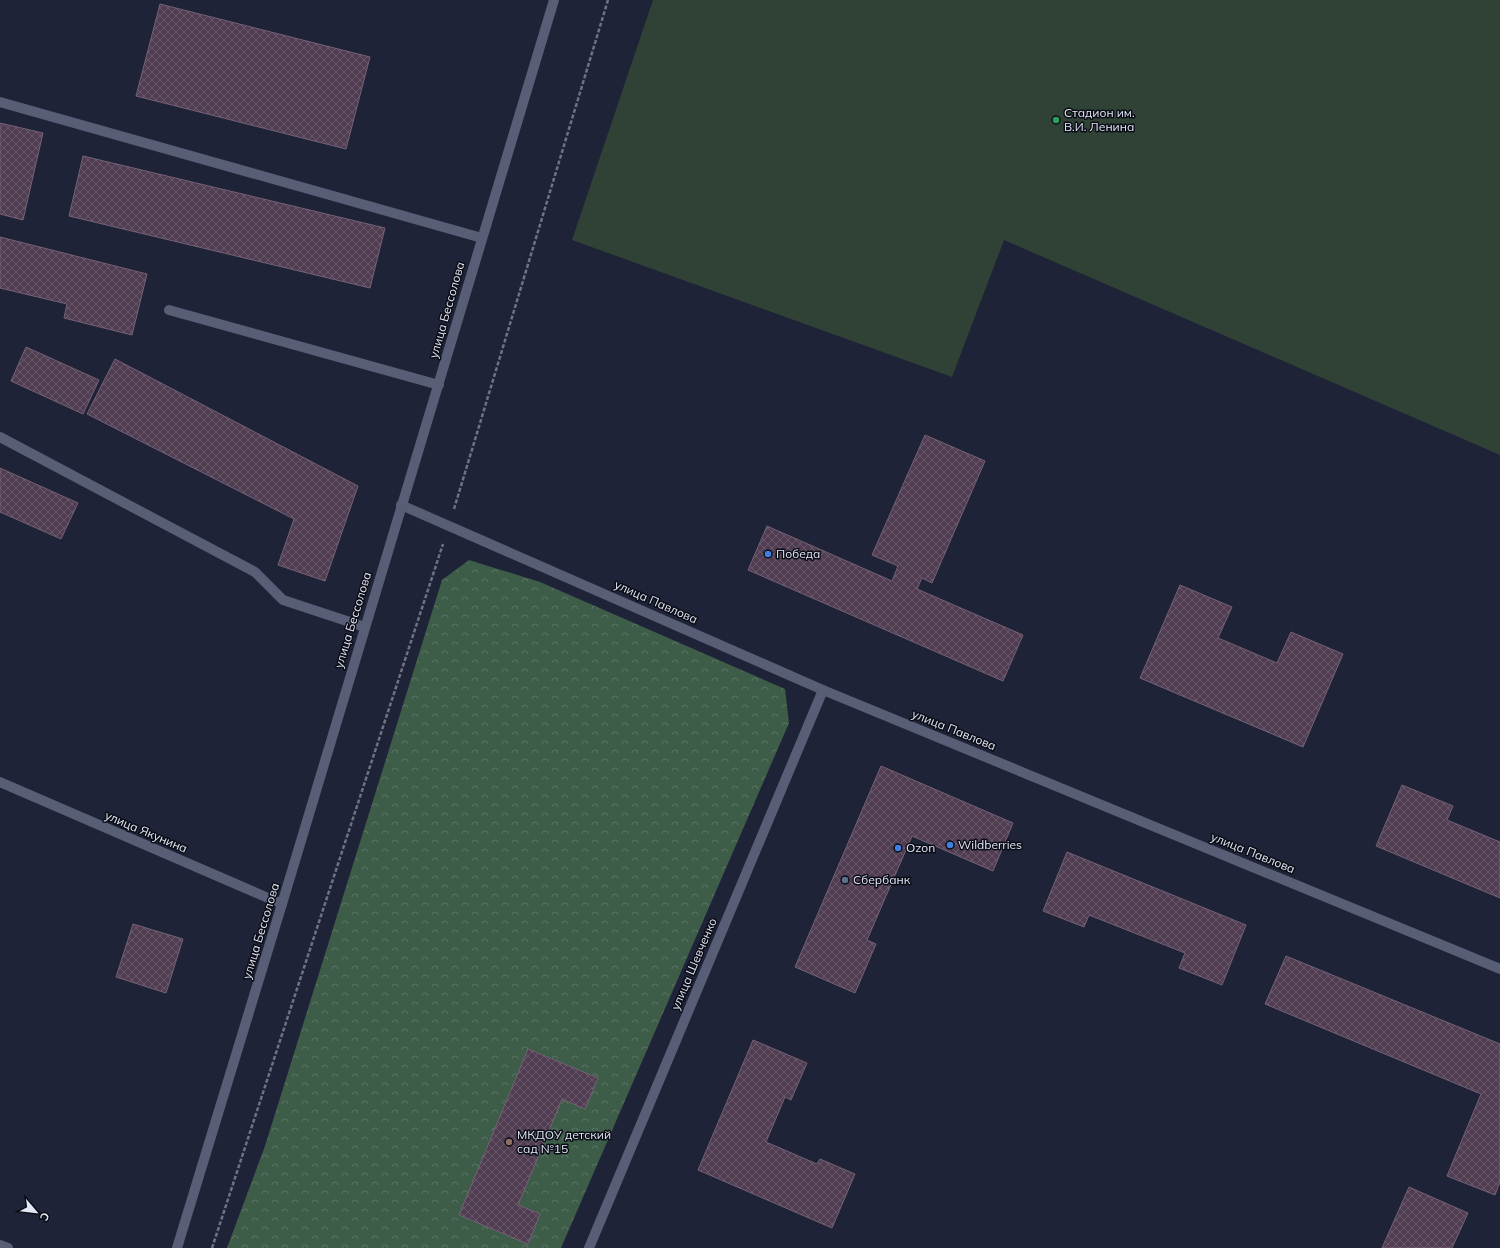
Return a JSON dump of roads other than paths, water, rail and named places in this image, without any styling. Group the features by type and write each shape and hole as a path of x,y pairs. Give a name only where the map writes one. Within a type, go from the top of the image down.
{"street":[{"name":"улица Бессолова","path":"177,1248 282,904 401,505 439,385 554,0"},
{"path":"0,102 482,238"},
{"path":"169,310 439,385"},
{"path":"0,437 255,572 283,600 365,627"},
{"name":"улица Павлова","path":"401,505 823,690 1500,969"},
{"name":"улица Шевченко","path":"589,1248 823,690"},
{"name":"улица Якунина","path":"0,782 282,904"},
{"path":"0,1245 8,1248"}],"place":[{"name":"Стадион им. В.И. Ленина","path":"1056,120"},
{"name":"Победа","path":"768,554"},
{"name":"Wildberries","path":"950,845"},
{"name":"Ozon","path":"898,848"},
{"name":"Сбербанк","path":"845,880"},
{"name":"МКДОУ детский сад №15","path":"509,1142"}]}
